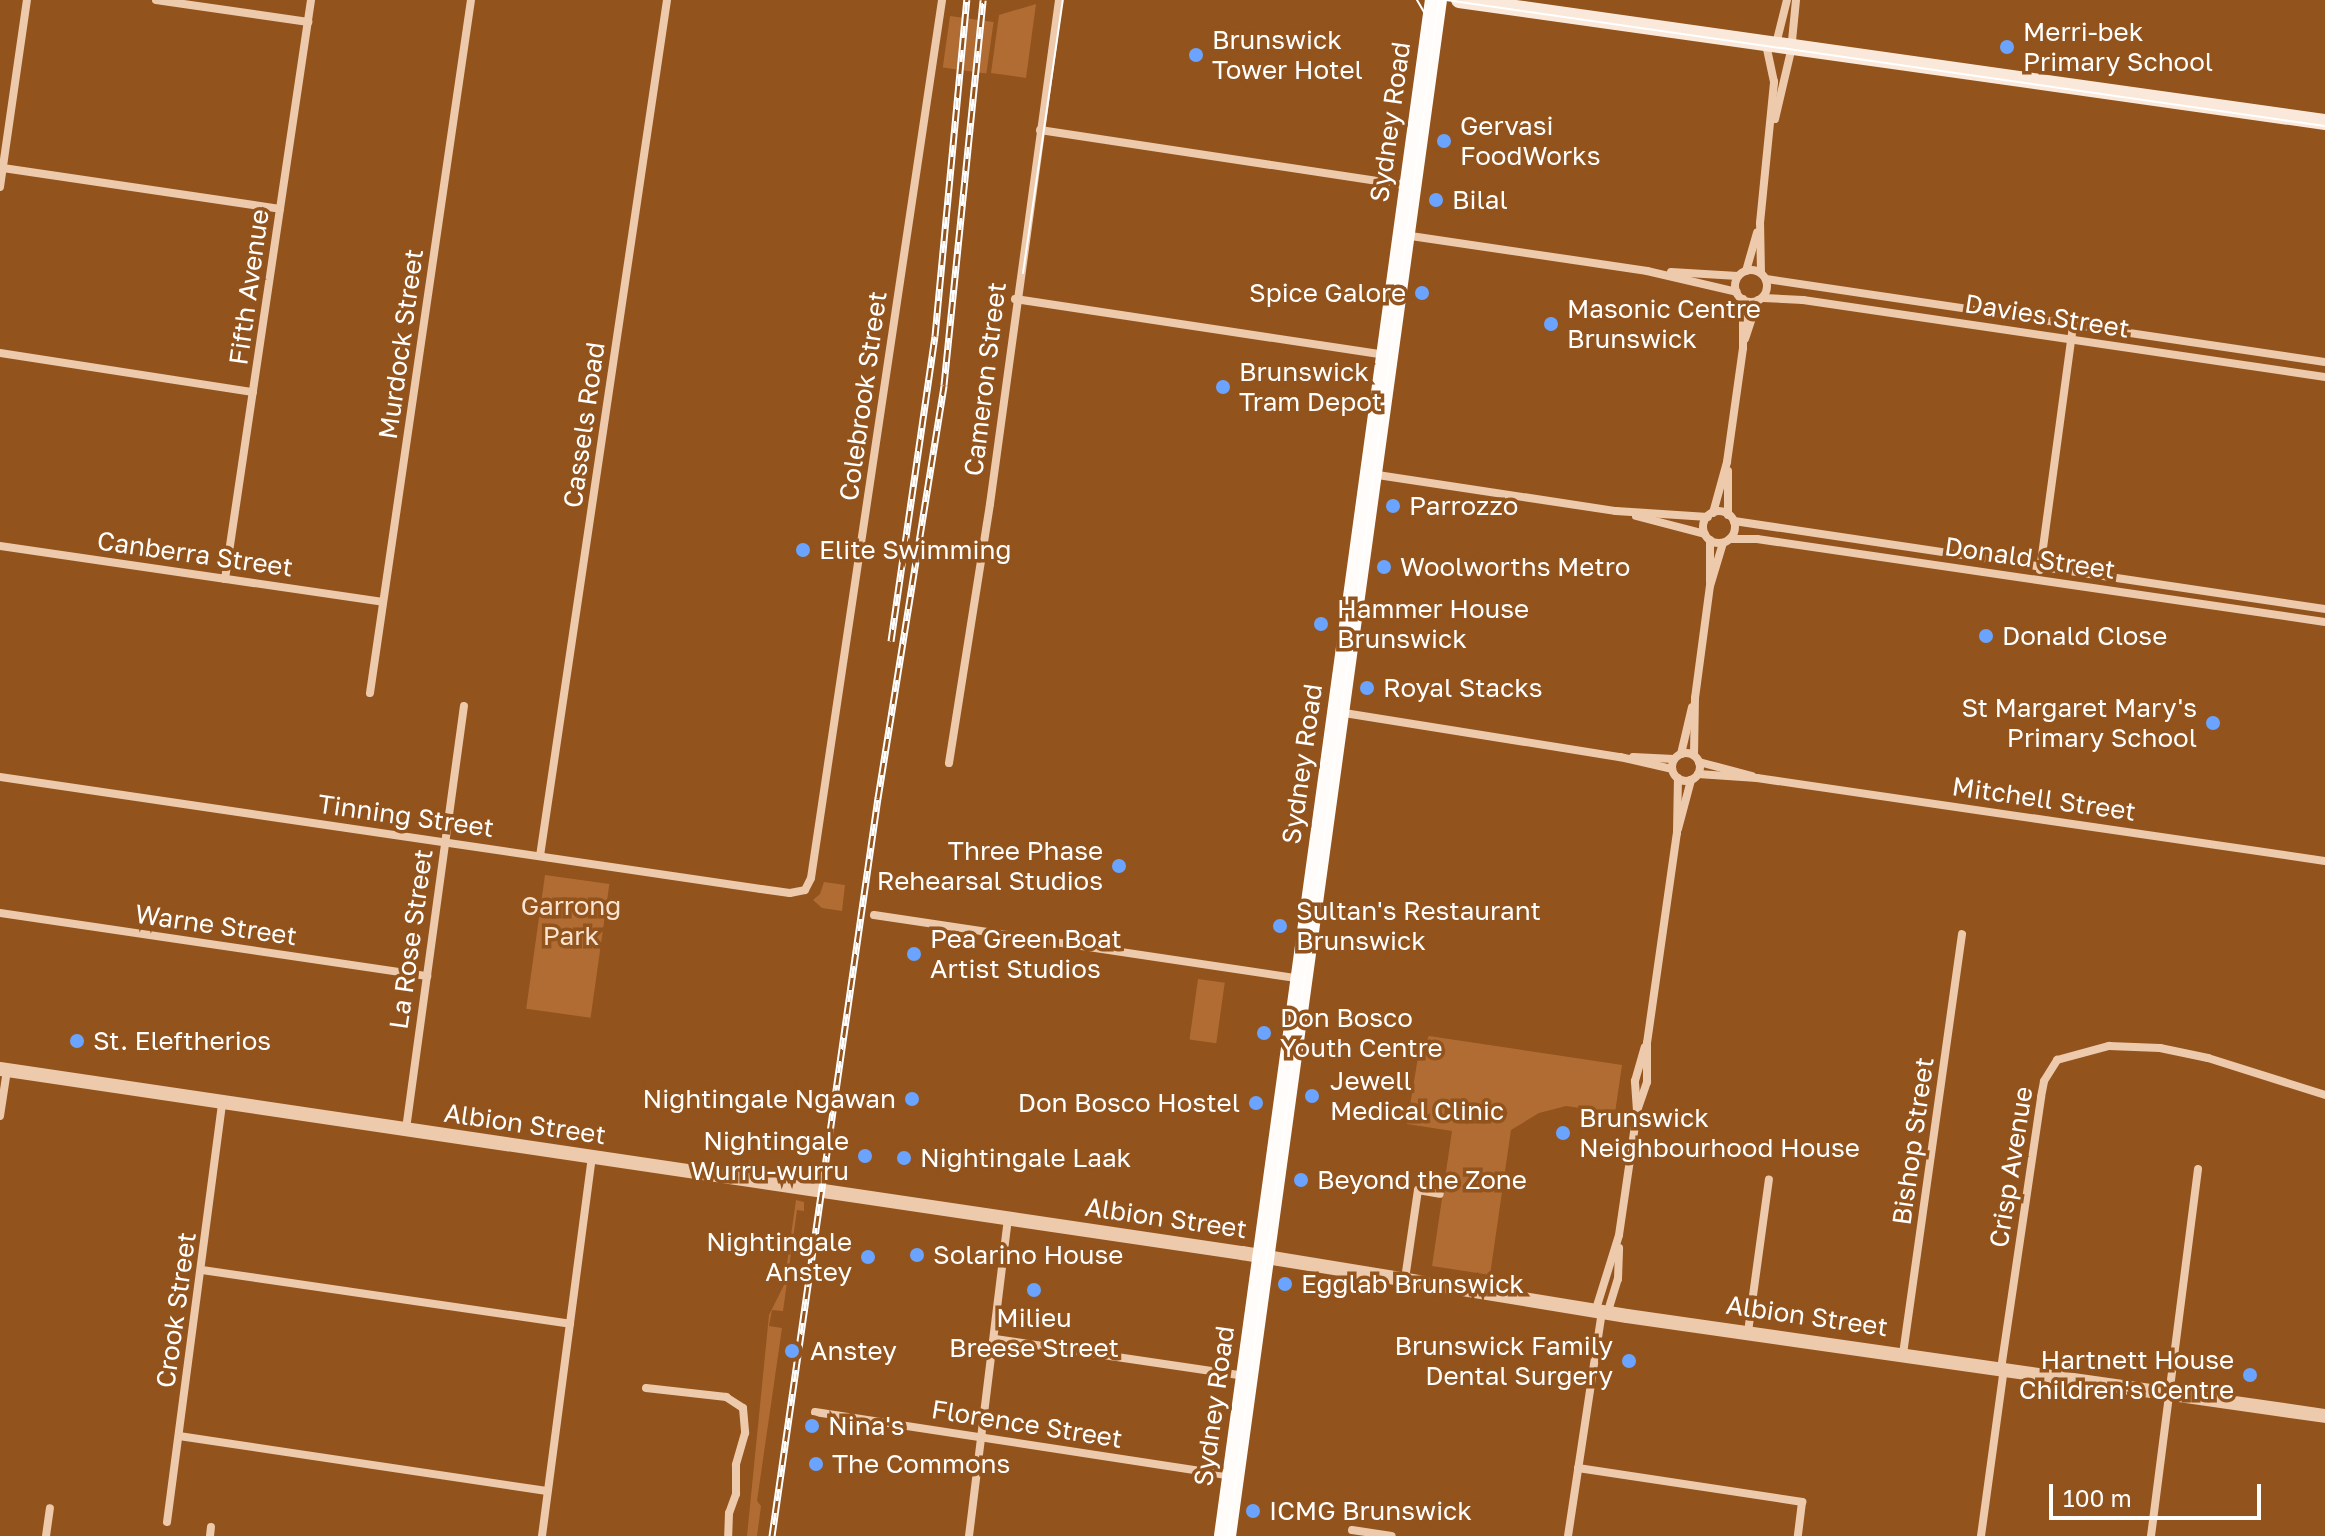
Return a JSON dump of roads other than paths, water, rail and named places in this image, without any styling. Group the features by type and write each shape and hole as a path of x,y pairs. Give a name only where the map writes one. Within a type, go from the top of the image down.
{"highway":[{"name":"Sydney Road","path":"1225,1536 1436,0"}],"main road":[{"path":"1459,0 2325,122"}],"street":[{"path":"0,187 27,0"},
{"path":"156,0 308,22"},
{"name":"Fifth Avenue","path":"225,579 311,0"},
{"name":"Murdock Street","path":"370,693 471,0"},
{"name":"Cassels Road","path":"540,856 667,0"},
{"name":"Colebrook Street","path":"805,890 811,878 942,0"},
{"name":"Cameron Street","path":"949,763 990,504 1015,299 1059,0"},
{"path":"1677,833 1694,777 1696,759 1695,698 1710,586 1707,537 1710,515 1727,462 1743,348 1760,299 1767,289 1763,276 1760,223 1778,45 1787,0"},
{"path":"1771,135 1774,82 1771,52 1778,45 1796,0"},
{"path":"1040,130 1410,186"},
{"path":"3,168 280,209"},
{"path":"1743,348 1742,273 1760,223"},
{"path":"1403,234 1650,271 1740,296"},
{"path":"1650,271 1742,273"},
{"name":"Davies Street","path":"1742,273 2073,326 2325,362"},
{"name":"Davies Street","path":"1740,296 1803,300 2325,377"},
{"path":"1015,299 1387,355"},
{"path":"2039,579 2073,326"},
{"path":"0,353 253,392"},
{"path":"1710,586 1726,541 1735,531 1731,518 1727,462"},
{"path":"1370,474 1616,511 1710,515"},
{"path":"1616,511 1707,537"},
{"name":"Donald Street","path":"1710,515 2040,568 2325,609"},
{"name":"Donald Street","path":"1707,537 1726,541 1757,539 2325,622"},
{"name":"Canberra Street","path":"0,546 383,602"},
{"path":"2282,615 2283,603"},
{"path":"1672,769 1695,698"},
{"name":"La Rose Street","path":"406,1130 464,706"},
{"path":"1337,712 1620,757 1672,769 1678,778 1677,833 1647,1043 1647,1082 1637,1111 1619,1235 1618,1279 1602,1310 1568,1536"},
{"path":"1620,757 1677,756"},
{"name":"Mitchell Street","path":"1677,756 1757,778"},
{"name":"Tinning Street","path":"0,777 776,891 805,890"},
{"name":"Mitchell Street","path":"1678,778 1757,778 2325,861"},
{"name":"Warne Street","path":"0,913 427,976"},
{"path":"874,915 1301,979"},
{"name":"Bishop Street","path":"1903,1354 1962,934"},
{"name":"Crisp Avenue","path":"2002,1369 2041,1097 2044,1081 2057,1060 2109,1046 2160,1048 2208,1058 2325,1095"},
{"path":"0,1116 3,1069"},
{"name":"Albion Street","path":"3,1069 2325,1416"},
{"name":"Crook Street","path":"167,1522 222,1103"},
{"path":"542,1536 592,1158"},
{"path":"2151,1536 2198,1169"},
{"path":"1748,1332 1769,1179"},
{"path":"1405,1279 1418,1190 1440,1194"},
{"path":"969,1536 1008,1220"},
{"path":"202,1270 570,1324"},
{"path":"995,1339 1246,1376"},
{"path":"1981,1536 2002,1369"},
{"path":"646,1388 726,1397 741,1404 745,1433 736,1469 737,1487 728,1519 728,1536"},
{"name":"Florence Street","path":"815,1412 1233,1476"},
{"path":"179,1436 547,1491"},
{"path":"1578,1468 1802,1502 1798,1536"},
{"path":"46,1536 50,1508"},
{"path":"1352,1530 1392,1536"}],"tram line":[{"path":"1023,273 1063,0"},
{"path":"1417,0 1425,14 1427,37"},
{"path":"1228,1536 1439,0"},
{"path":"1446,0 2325,126"}],"railway":[{"path":"891,641 935,336 967,0"},
{"path":"772,1536 878,798 944,385 983,0"}],"place":[{"name":"Merri-bek Primary School","path":"2007,47"},
{"name":"Brunswick Tower Hotel","path":"1196,55"},
{"name":"Gervasi FoodWorks","path":"1444,141"},
{"name":"Bilal","path":"1436,200"},
{"name":"Spice Galore","path":"1422,293"},
{"name":"Masonic Centre Brunswick","path":"1551,324"},
{"name":"Brunswick Tram Depot","path":"1223,387"},
{"name":"Parrozzo","path":"1393,506"},
{"name":"Elite Swimming","path":"803,550"},
{"name":"Woolworths Metro","path":"1384,567"},
{"name":"Hammer House Brunswick","path":"1321,624"},
{"name":"Donald Close","path":"1986,636"},
{"name":"Royal Stacks","path":"1367,688"},
{"name":"St Margaret Mary's Primary School","path":"2213,723"},
{"name":"Three Phase Rehearsal Studios","path":"1119,866"},
{"name":"Sultan's Restaurant Brunswick","path":"1280,926"},
{"name":"Pea Green Boat Artist Studios","path":"914,954"},
{"name":"Don Bosco Youth Centre","path":"1264,1033"},
{"name":"St. Eleftherios","path":"77,1041"},
{"name":"Jewell Medical Clinic","path":"1312,1096"},
{"name":"Nightingale Ngawan","path":"912,1099"},
{"name":"Don Bosco Hostel","path":"1256,1103"},
{"name":"Brunswick Neighbourhood House","path":"1563,1133"},
{"name":"Nightingale Wurru-wurru","path":"865,1156"},
{"name":"Nightingale Laak","path":"904,1158"},
{"name":"Beyond the Zone","path":"1301,1180"},
{"name":"Solarino House","path":"917,1255"},
{"name":"Nightingale Anstey","path":"868,1257"},
{"name":"Egglab Brunswick","path":"1285,1284"},
{"name":"Milieu Breese Street","path":"1034,1290"},
{"name":"Anstey","path":"792,1351"},
{"name":"Brunswick Family Dental Surgery","path":"1629,1361"},
{"name":"Hartnett House Children's Centre","path":"2250,1375"},
{"name":"Nina's","path":"812,1426"},
{"name":"The Commons","path":"816,1464"},
{"name":"ICMG Brunswick","path":"1253,1511"}],"park label":[{"name":"Garrong Park","path":"571,921"}]}
